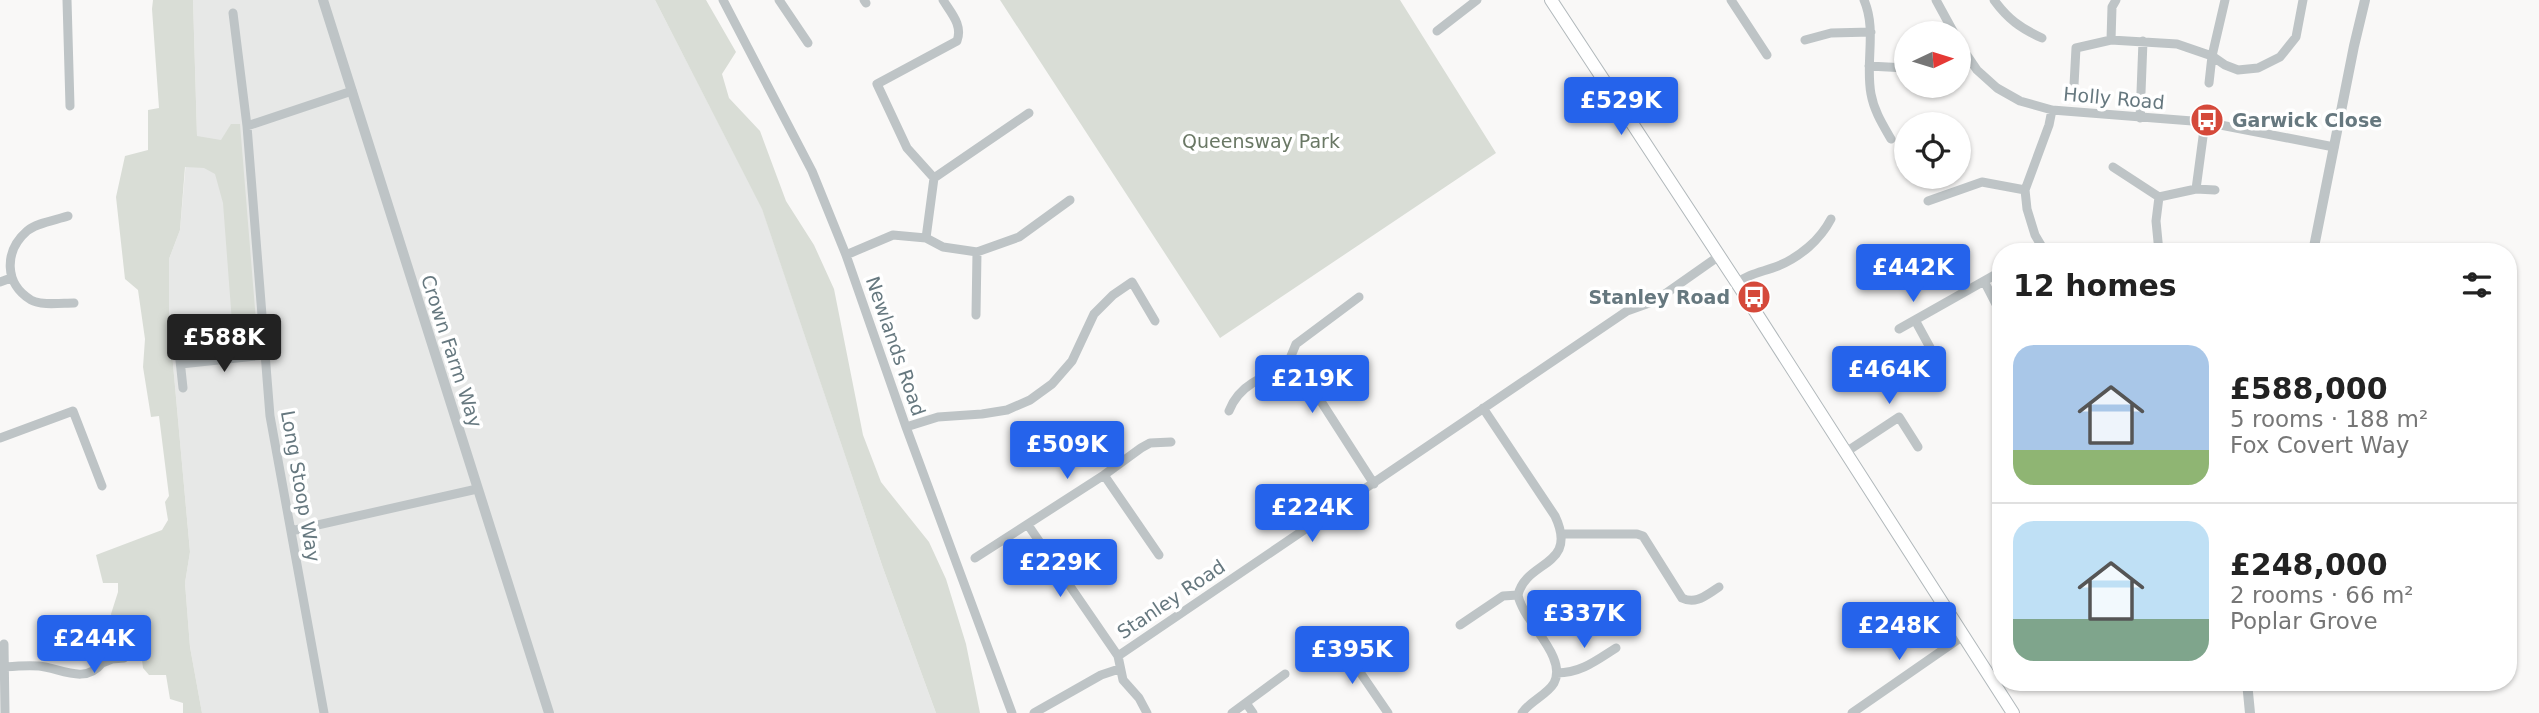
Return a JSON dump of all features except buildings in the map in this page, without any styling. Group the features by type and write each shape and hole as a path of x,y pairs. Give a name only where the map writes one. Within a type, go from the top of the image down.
{"main road":[{"path":"1551,0 1737,283 1992,681"},
{"path":"1999,691 2013,713"}],"street":[{"path":"67,0 70,106"},
{"name":"Crown Farm Way","path":"323,0 549,713"},
{"name":"Newlands Road","path":"723,0 813,171 1012,713"},
{"path":"779,0 808,43"},
{"path":"934,178 907,148 877,83 957,41 960,33 958,25 943,0"},
{"path":"1437,31 1477,0"},
{"path":"1731,0 1767,55"},
{"path":"1864,0 1869,12 1871,32 1871,93 1878,117 1891,139"},
{"path":"1936,0 1947,21"},
{"path":"1994,0 2008,18 2022,29 2042,38"},
{"path":"2111,40 2112,7 2116,0"},
{"path":"2209,83 2212,56 2225,0"},
{"path":"2074,85 2076,48 2111,40 2177,44 2212,56 2238,70 2258,68 2280,57 2296,37 2303,0"},
{"path":"2315,243 2365,0"},
{"name":"Long Stoop Way","path":"233,13 247,127 270,416 324,713"},
{"path":"1805,40 1831,33 1871,32"},
{"path":"2140,118 2143,41"},
{"name":"Holly Road","path":"1971,61 1997,88 2020,101 2052,110 2205,122 2334,147"},
{"path":"1869,66 1894,67"},
{"path":"247,127 352,91"},
{"path":"2038,243 2027,209 2025,190 2052,110"},
{"path":"926,238 934,178 1029,113"},
{"path":"2196,189 2205,122"},
{"path":"2113,167 2159,197 2196,189 2215,190"},
{"path":"1928,201 1982,182 2025,190"},
{"path":"2158,243 2155,221 2159,197"},
{"path":"846,255 894,235 926,238 943,247 977,252 1019,237 1070,200"},
{"path":"68,216 28,230 10,255 10,278 33,302 75,303"},
{"path":"1737,283 1750,274 1777,266 1795,256 1821,237 1831,219"},
{"path":"976,315 977,252"},
{"name":"Stanley Road","path":"1034,713 1101,675 1119,669 1118,656 1627,312 1655,301 1718,256"},
{"path":"1899,329 1992,277"},
{"path":"0,282 10,278"},
{"path":"906,427 938,416 1007,410 1030,400 1052,383 1072,361 1094,314 1113,295 1132,282 1155,321"},
{"path":"1984,282 1992,297"},
{"path":"1289,372 1296,344 1359,297"},
{"path":"1915,320 1933,352 1937,373"},
{"path":"178,342 183,388"},
{"path":"181,364 264,355"},
{"path":"1229,411 1234,399 1244,389 1276,373 1289,372 1322,403 1374,484"},
{"path":"1483,408 1555,516 1561,534 1561,544 1556,556 1524,581 1518,595 1523,610 1554,657 1558,673 1551,688 1535,699 1522,713"},
{"path":"0,438 73,411 102,486"},
{"path":"1846,452 1899,417 1919,447"},
{"path":"975,558 1141,448 1150,443 1171,442"},
{"path":"1104,475 1159,555"},
{"path":"291,531 477,489"},
{"path":"1028,525 1118,656"},
{"path":"1561,534 1637,534 1648,541 1682,598 1696,601 1719,587"},
{"path":"1460,625 1503,596 1518,595"},
{"path":"1852,713 1963,636"},
{"path":"4,643 5,713"},
{"path":"1340,643 1388,713"},
{"path":"102,663 104,648"},
{"path":"1558,673 1583,669 1616,648"},
{"path":"4,667 37,666 79,674 92,672 112,659 124,658"},
{"path":"1119,669 1123,680 1139,698 1147,713"},
{"path":"1232,713 1285,674"},
{"path":"2248,691 2250,713"},
{"path":"1246,703 1253,713"}],"shaded area":[{"path":"193,0 655,0 762,208 883,568 936,713 202,713 190,647 185,583 190,552 169,320 169,259 180,230 186,161 197,136"}],"green space":[{"path":"153,0 193,0 197,136 221,140 231,124 240,124 258,346 234,349 223,203 215,174 204,168 185,167 180,230 169,259 169,320 190,552 185,583 190,647 202,713 183,713 183,703 170,699 166,675 149,675 143,668 141,652 120,649 111,614 118,583 103,583 96,555 162,530 168,520 165,502 169,496 159,416 151,417 143,367 145,339 138,290 125,279 116,197 125,156 148,150 148,110 159,108"},
{"path":"655,0 706,0 736,52 722,74 729,98 760,131 786,201 814,245 834,289 863,435 881,482 929,542 946,579 966,644 980,713 936,713 883,568 762,209"},
{"name":"Queensway Park","path":"1000,0 1400,0 1496,153 1220,338"}],"place":[{"name":"Garwick Close","path":"2207,120"},
{"name":"Stanley Road","path":"1754,297"}]}
